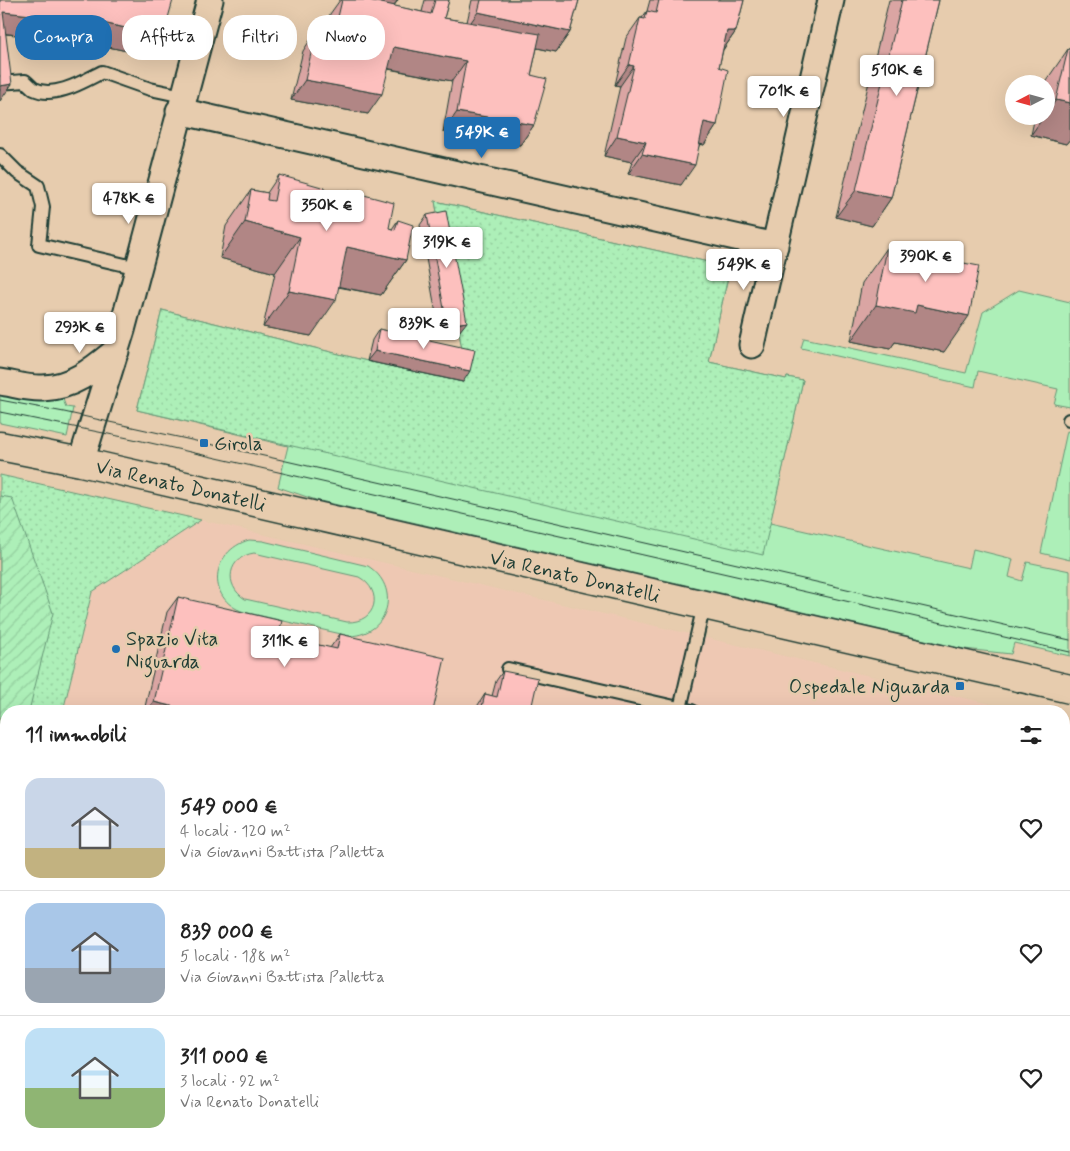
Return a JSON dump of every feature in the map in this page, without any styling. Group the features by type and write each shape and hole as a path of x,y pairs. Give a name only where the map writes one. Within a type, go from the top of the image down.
{"main road":[{"name":"Via Renato Donatelli","path":"0,446 81,462 1070,689"}],"street":[{"path":"81,462 116,351 210,0"},
{"path":"752,345 831,0"},
{"path":"181,104 775,246"},
{"path":"0,382 42,389 62,386 79,379 116,351"}],"lane":[{"path":"0,82 25,81 35,89 49,91 68,89 102,72 150,89 181,104"},
{"path":"0,155 17,172 38,186 43,207 39,245 138,268"},
{"path":"687,705 704,605"},
{"path":"508,670 664,705"}],"shaded area":[{"path":"201,520 994,705 64,705 92,592"}],"green space":[{"path":"435,201 726,266 729,272 709,362 786,379 787,377 803,380 770,523 969,568 973,549 1013,559 1009,577 1022,581 1027,562 1070,571 1070,656 1014,643 1011,654 964,649 316,500 278,487 288,446 137,410 162,310 367,361 462,382 464,360"},
{"path":"435,201 726,266 729,272 709,362 786,379 787,377 803,380 763,555 137,410 162,310 367,361 462,382 464,360"},
{"path":"1019,290 1070,302 1070,407 1054,404 1058,389 978,371 975,387 801,348 804,338 966,373 983,312"},
{"path":"0,391 62,397 66,407 73,408 67,437 0,423"},
{"path":"1067,431 1070,432 1070,560 1041,553"},
{"path":"0,475 201,520 92,592 64,705 0,705"},
{"path":"0,496 12,498 53,613 30,705 0,705"},
{"path":"249,540 263,541 368,566 378,575 385,586 386,608 382,619 364,633 350,636 244,612 231,606 223,597 218,586 218,575 220,564 236,546","holes":["254,553 359,577 372,590 374,605 371,612 365,617 357,621 347,622 245,599 233,586 231,579 234,566 239,560"]}],"building":[{"path":"0,0 173,0 169,15 122,15 122,27 112,25 112,15 32,15 3,12 12,84 0,86"},
{"path":"342,0 368,0 431,14 435,0 449,0 444,18 540,34 531,75 547,79 534,125 457,112 466,61 394,47 382,94 305,80 309,60 385,60 385,15 338,15"},
{"path":"481,0 579,0 570,32 478,12"},
{"path":"659,0 744,0 736,31 727,31 719,67 728,70 717,125 704,122 695,165 642,154 646,142 617,136 634,66 629,65 640,18 645,19 647,11 656,13"},
{"path":"902,0 939,0 891,198 856,190"},
{"path":"1068,49 1070,49 1070,103 1056,100"},
{"path":"279,175 325,188 320,208 344,212 349,191 394,203 389,228 395,230 398,220 413,225 406,260 347,247 336,300 289,291 300,237 245,222 251,190 268,193 267,200 274,201"},
{"path":"446,211 467,322 447,325 427,215"},
{"path":"887,248 979,266 969,316 917,305 915,313 876,305"},
{"path":"379,329 475,350 470,371 375,351"},
{"path":"178,597 282,621 278,636 337,649 340,634 445,658 434,705 167,705 154,702"},
{"path":"503,671 538,678 532,705 482,705 485,694 497,697"}],"tram line":[{"path":"0,400 64,412 273,458 1070,640"},
{"path":"0,412 133,439 1070,652"}],"place":[{"name":"Girola","path":"204,443"},
{"name":"Spazio Vita Niguarda","path":"116,649"},
{"name":"Ospedale Niguarda","path":"960,686"}]}
